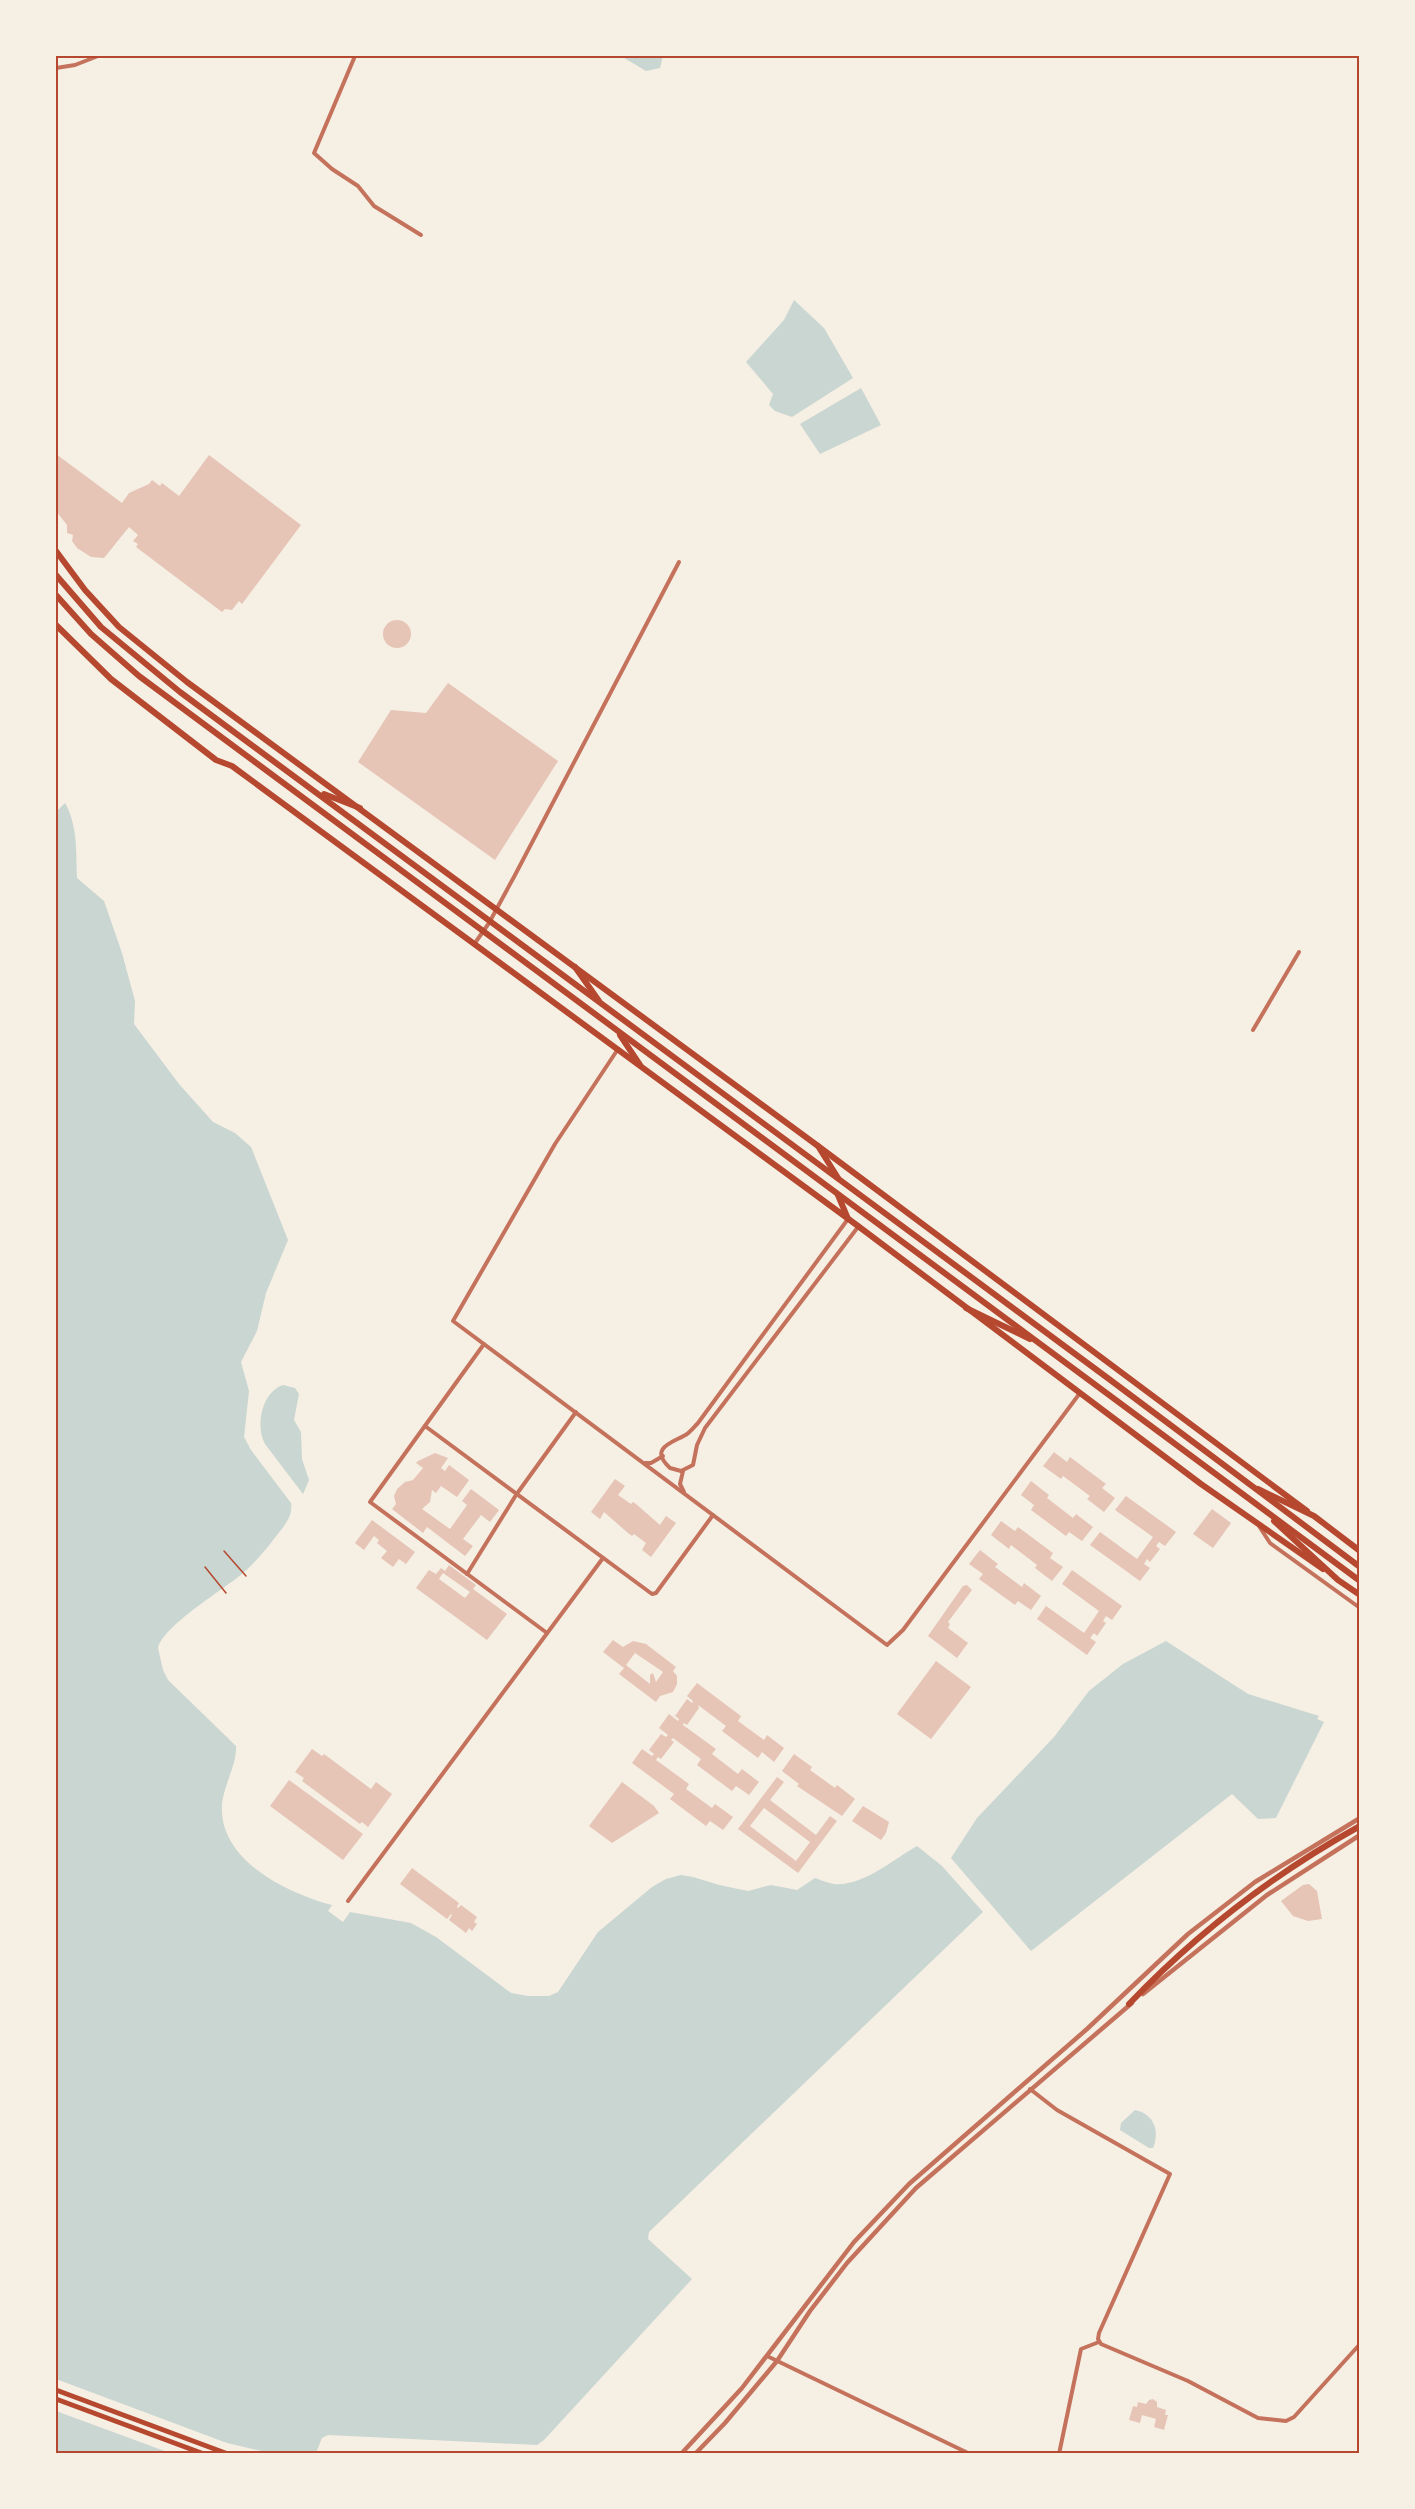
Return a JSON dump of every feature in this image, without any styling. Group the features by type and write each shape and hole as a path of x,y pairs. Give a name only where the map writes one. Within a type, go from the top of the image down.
{"main road":[{"path":"56,551 85,590 132,638 818,1146 1359,1551"},
{"path":"56,575 88,614 132,655 489,923 1109,1379 1359,1567"},
{"path":"56,595 91,634 140,676 1359,1581"},
{"path":"56,625 111,679 216,760 232,765 858,1226 1201,1484 1359,1595"},
{"path":"316,791 360,808"},
{"path":"575,967 603,1006"},
{"path":"616,1030 640,1065"},
{"path":"818,1146 840,1181"},
{"path":"838,1194 848,1219"},
{"path":"966,1308 1044,1346"},
{"path":"1244,1482 1314,1516"},
{"path":"1245,1495 1338,1580"},
{"path":"1129,2004 1171,1962 1223,1918 1290,1869 1359,1826"},
{"path":"56,2390 228,2454"},
{"path":"56,2399 204,2454"}],"street":[{"path":"56,68 75,65 98,56"},
{"path":"355,56 314,153 332,169 358,186 374,206 421,235"},
{"path":"475,943 497,909 679,562"},
{"path":"1253,1030 1299,952"},
{"path":"618,1049 555,1144 453,1321 686,1495 888,1645 903,1630 1081,1393"},
{"path":"683,1471 670,1468 663,1456 664,1447 698,1423 848,1219"},
{"path":"686,1495 680,1484 683,1471 694,1462 697,1445 705,1428 858,1226"},
{"path":"484,1344 370,1502 547,1633"},
{"path":"467,1574 516,1495 576,1412"},
{"path":"425,1426 653,1594 713,1515"},
{"path":"639,1460 651,1463 663,1456"},
{"path":"1257,1523 1270,1542 1359,1608"},
{"path":"348,1901 603,1558"},
{"path":"681,2454 718,2416 767,2356 854,2242 933,2162 1087,2029 1188,1934 1255,1882 1359,1818"},
{"path":"695,2454 725,2423 777,2361 810,2312 878,2228 916,2188 1129,2004 1267,1895 1359,1835"},
{"path":"1030,2089 1057,2110 1170,2174 1099,2333 1099,2342"},
{"path":"1059,2454 1082,2349 1099,2342 1188,2381 1258,2418 1286,2421 1294,2417 1359,2344"},
{"path":"767,2356 970,2454"}],"path":[{"path":"225,1551 246,1576"},
{"path":"205,1566 226,1593"}],"shaded area":[{"path":"621,56 663,56 660,68 646,71"},
{"path":"794,300 824,328 853,378 792,417 775,411 769,405 773,394 746,362 784,320"},
{"path":"861,388 881,425 820,454 800,424"},
{"path":"65,803 74,830 77,878 104,901 135,1001 134,1024 179,1084 213,1122 235,1133 251,1147 288,1240 266,1293 257,1331 241,1362 249,1391 244,1437 251,1450 291,1503 290,1516 265,1550 243,1573 182,1619 171,1629 158,1648 168,1680 236,1746 235,1760 222,1804 224,1824 231,1842 243,1857 276,1883 314,1900 332,1905 328,1911 343,1922 350,1912 411,1923 436,1937 511,1993 528,1996 549,1996 558,1992 598,1932 652,1887 666,1879 681,1875 748,1891 771,1885 797,1890 815,1878 834,1884 845,1884 867,1877 917,1846 942,1866 983,1912 649,2232 648,2239 692,2279 537,2445 328,2435 322,2438 316,2453 56,2453 56,807 58,810"},
{"path":"283,1385 295,1388 299,1394 294,1420 301,1432 302,1459 309,1480 303,1494 265,1444 262,1436 261,1419 265,1402 270,1394"},
{"path":"1166,1641 1248,1694 1319,1716 1317,1719 1324,1722 1276,1818 1258,1819 1232,1794 1031,1951 951,1858 977,1818 1054,1737 1089,1691 1123,1664"},
{"path":"1135,2110 1147,2115 1154,2124 1156,2135 1153,2148 1149,2148 1120,2130 1121,2123"}],"pier":[{"path":"56,2379 227,2443 270,2453 170,2453 56,2411"}],"building":[{"path":"56,454 122,503 129,493 149,484 152,480 160,486 162,483 179,496 209,455 301,525 242,604 239,601 232,610 225,609 222,612 136,547 138,544 133,541 138,535 129,527 104,558 91,557 77,548 72,541 73,535 67,533 67,525 56,511"},
{"path":"397,620 407,624 411,634 407,644 397,648 387,644 383,634 387,624"},
{"path":"448,683 558,761 495,860 358,762 391,710 426,713"},
{"path":"1054,1452 1067,1462 1070,1457 1106,1484 1102,1488 1115,1498 1104,1512 1087,1499 1090,1496 1063,1476 1061,1479 1043,1466"},
{"path":"435,1453 448,1458 441,1468 445,1471 449,1465 469,1480 457,1497 441,1486 436,1493 432,1490 430,1502 422,1509 450,1529 467,1505 462,1501 471,1489 499,1510 490,1522 481,1515 463,1539 473,1546 465,1556 427,1527 423,1533 392,1509 396,1504 394,1496 397,1489 405,1482 413,1480 423,1468 416,1463"},
{"path":"615,1479 625,1486 618,1495 631,1504 633,1502 636,1504 660,1525 666,1516 676,1523 651,1557 642,1550 646,1543 634,1534 632,1536 604,1512 600,1519 591,1512"},
{"path":"1031,1481 1049,1495 1047,1498 1073,1518 1076,1514 1093,1527 1082,1541 1069,1532 1066,1536 1031,1510 1034,1505 1021,1495"},
{"path":"1126,1496 1176,1532 1165,1546 1159,1542 1156,1546 1160,1549 1150,1562 1147,1559 1144,1564 1150,1568 1140,1581 1090,1545 1100,1532 1137,1559 1153,1537 1115,1510"},
{"path":"1212,1509 1231,1523 1213,1548 1193,1534"},
{"path":"372,1520 415,1552 406,1564 399,1559 393,1567 381,1558 387,1551 377,1543 379,1540 374,1536 364,1550 355,1543"},
{"path":"1001,1521 1015,1531 1018,1527 1053,1553 1050,1558 1063,1567 1052,1581 1035,1568 1037,1565 1011,1545 1009,1549 991,1535"},
{"path":"980,1550 998,1564 995,1567 1022,1587 1024,1583 1041,1596 1031,1610 1018,1601 1015,1605 979,1579 983,1574 969,1564"},
{"path":"449,1565 476,1585 473,1589 507,1614 487,1640 416,1588 429,1570 436,1574 441,1568 445,1571","holes":["443,1573 470,1592 465,1598 439,1579"]},
{"path":"1072,1570 1122,1606 1112,1620 1106,1616 1103,1621 1106,1623 1097,1636 1094,1633 1090,1638 1096,1642 1087,1655 1037,1619 1046,1606 1084,1633 1099,1611 1062,1584"},
{"path":"967,1585 972,1590 948,1622 950,1624 948,1628 968,1643 957,1658 928,1636 963,1586"},
{"path":"613,1640 623,1647 633,1641 646,1644 676,1667 673,1671 677,1676 677,1684 673,1692 660,1696 656,1702 619,1674 624,1668 603,1652","holes":["635,1653 663,1672 656,1682 653,1673 650,1675 650,1684 626,1665"]},
{"path":"936,1661 971,1687 931,1739 897,1714"},
{"path":"697,1683 741,1716 738,1721 764,1740 767,1735 784,1748 774,1762 762,1752 758,1758 722,1731 726,1726 698,1705 699,1708 687,1725 684,1723 683,1725 716,1749 712,1754 738,1774 742,1769 759,1782 749,1795 736,1786 732,1791 697,1765 701,1759 673,1738 671,1740 674,1742 661,1759 658,1757 656,1760 689,1784 686,1789 712,1808 715,1804 733,1817 723,1830 710,1821 706,1826 670,1799 674,1794 632,1763 642,1749 652,1756 654,1754 649,1750 661,1734 666,1737 668,1735 659,1728 669,1714 678,1721 679,1719 675,1716 687,1699 692,1703 693,1701 687,1696"},
{"path":"312,1749 322,1756 324,1754 371,1789 376,1782 392,1794 368,1827 362,1822 360,1824 302,1781 304,1778 295,1772"},
{"path":"794,1754 812,1767 810,1770 835,1788 837,1785 855,1799 842,1816 797,1786 799,1784 782,1771"},
{"path":"777,1777 784,1782 770,1800 816,1835 830,1816 837,1821 798,1873 738,1829","holes":["764,1808 810,1842 796,1861 750,1826"]},
{"path":"289,1780 363,1834 343,1860 270,1806"},
{"path":"622,1782 654,1806 659,1813 612,1843 589,1826"},
{"path":"863,1806 889,1822 881,1840 852,1821"},
{"path":"412,1868 459,1903 458,1908 461,1905 477,1917 474,1922 477,1924 472,1931 469,1928 466,1933 449,1920 451,1914 447,1919 400,1884"},
{"path":"1309,1884 1317,1891 1322,1919 1308,1921 1293,1916 1281,1901 1303,1885"},
{"path":"1153,2399 1157,2402 1157,2407 1166,2410 1165,2415 1168,2415 1164,2430 1154,2427 1156,2419 1142,2415 1140,2423 1129,2420 1133,2406 1137,2407 1138,2402 1146,2404"}]}
